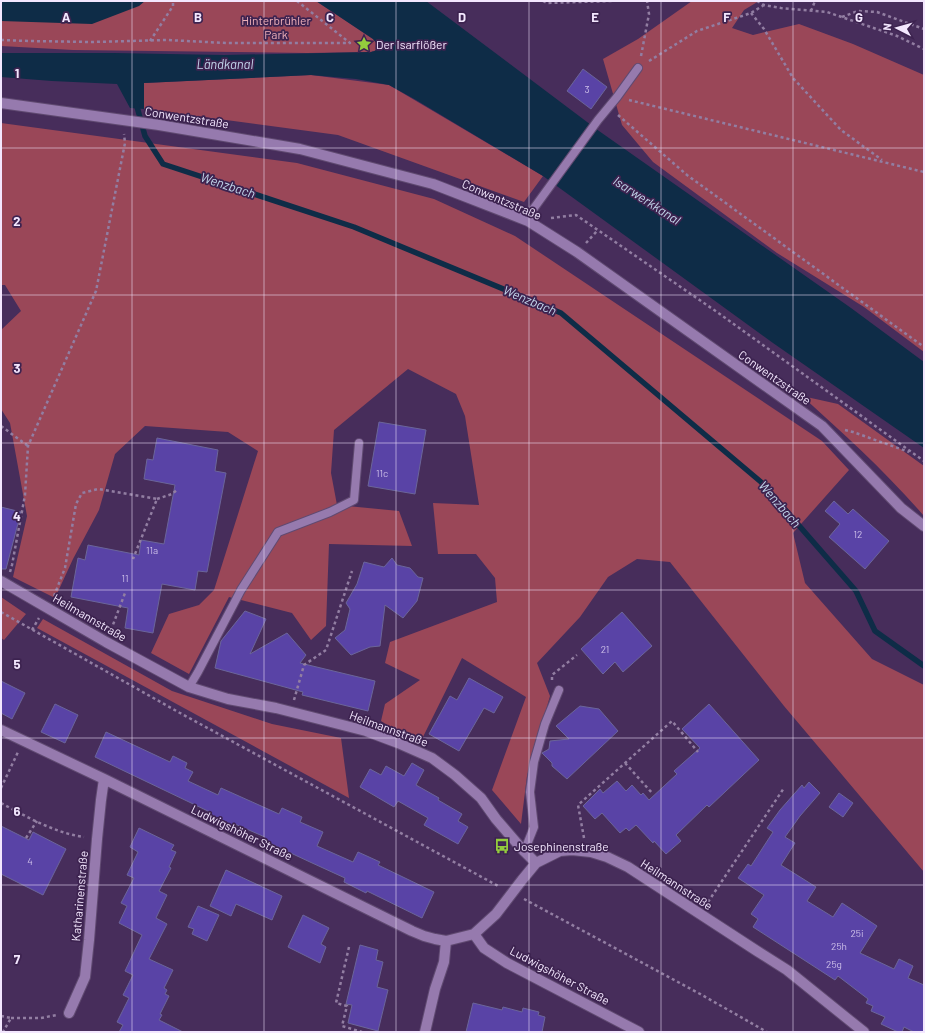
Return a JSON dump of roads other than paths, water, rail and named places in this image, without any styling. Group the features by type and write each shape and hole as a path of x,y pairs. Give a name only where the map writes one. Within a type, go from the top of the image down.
{"street":[{"name":"Conwentzstraße","path":"1,103 159,125 300,149 433,184 528,221 583,256 822,426 901,508 924,526"},
{"name":"Heilmannstraße","path":"4,582 106,642 189,687 228,699 291,712 366,731 432,758 455,775 481,798 496,819 536,864 560,851 587,851 607,857 628,868 787,970 864,1032"},
{"name":"Ludwigshöher Straße","path":"1,730 418,933 435,939 446,941 474,934 496,914 536,864"},
{"name":"Katharinenstraße","path":"69,1013 85,977 100,800 104,779"},
{"name":"Ludwigshöher Straße","path":"474,934 484,948 507,963 639,1032"},
{"path":"425,1032 435,989 444,962 446,941"}],"lane":[{"path":"528,221 534,208 545,192 638,68"},
{"path":"189,687 241,590 278,532 330,512 354,500 359,443"},
{"path":"524,852 534,827 530,792 534,762 545,724 559,690"}],"water":[{"path":"1,1 145,1 139,6 92,24 1,21"},
{"path":"316,1 426,1 599,131 851,308 924,362 924,448 773,343 543,176 389,85 356,79 311,75 144,83 144,109 130,108 117,84 1,77 1,53 224,55 371,52 377,49 378,45 373,39"}],"waterway":[{"name":"Wenzbach","path":"136,103 145,136 163,164 354,227 561,313 761,482 856,591 875,631 924,666"}],"place":[{"name":"Der Isarflößer","path":"364,44"},
{"name":"Josephinenstraße","path":"502,846"}],"park label":[{"name":"Hinterbrühler Park","path":"276,27"}],"water label":[{"name":"Ländkanal","path":"225,64"},
{"name":"Isarwerkkanal","path":"647,200"}]}
